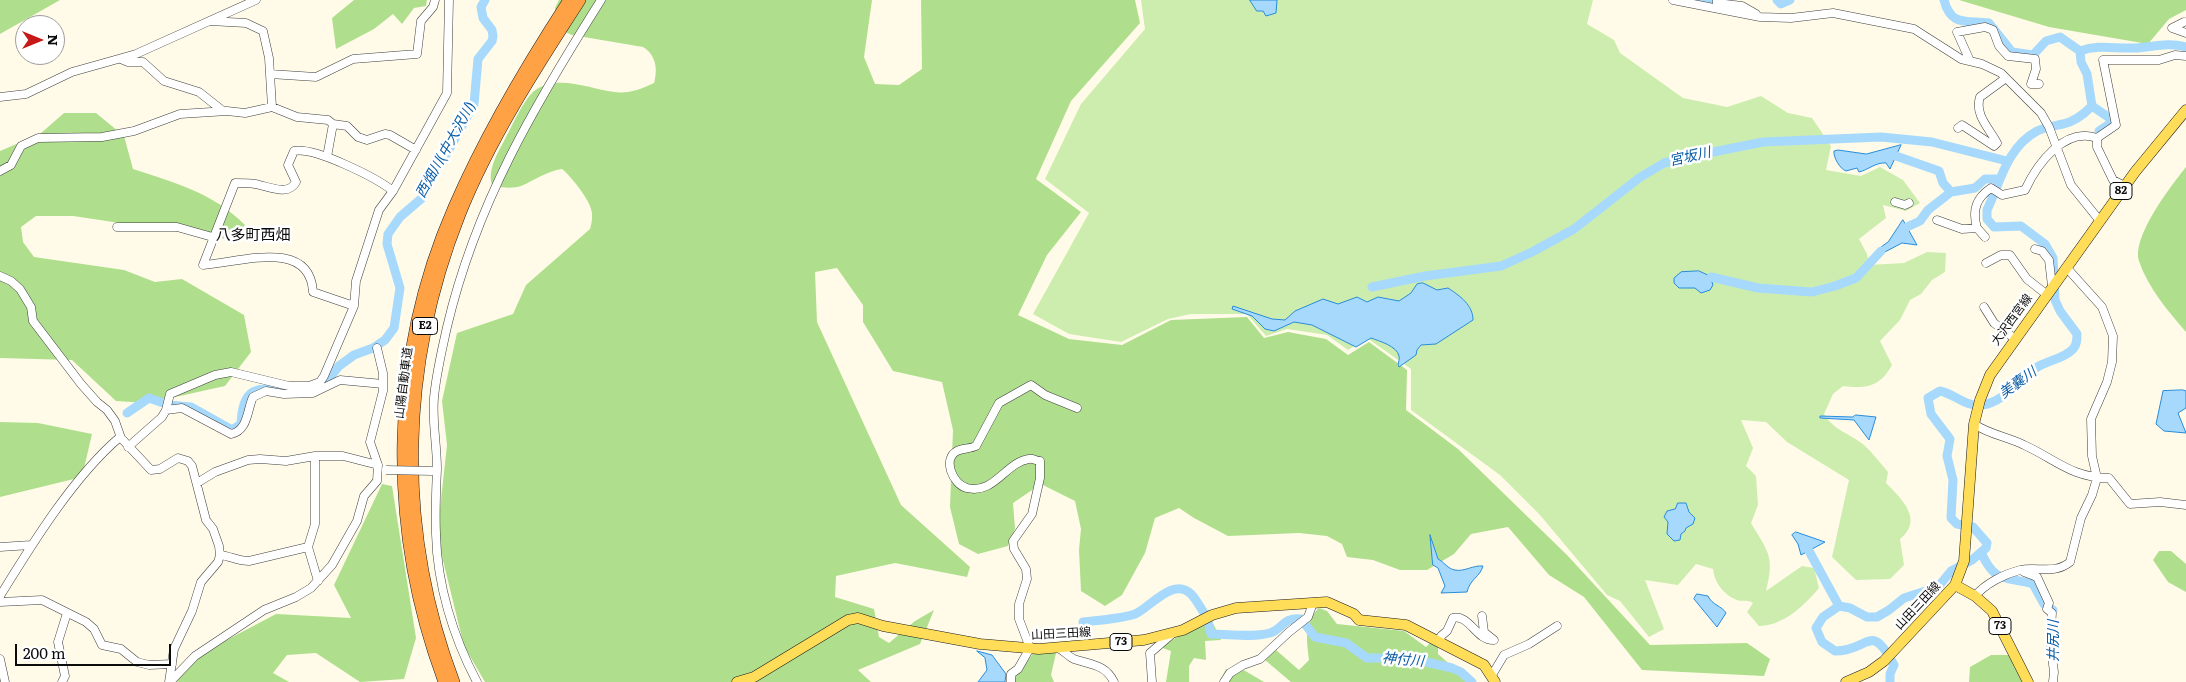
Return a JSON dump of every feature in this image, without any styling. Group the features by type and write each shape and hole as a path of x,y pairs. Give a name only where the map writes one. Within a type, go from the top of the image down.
{"highway":[{"name":"山陽自動車道","path":"444,682 419,599 411,563 404,502 403,431 415,332 425,290 438,249 469,173 520,79 569,0"},
{"name":"山陽自動車道","path":"454,682 428,597 420,561 413,502 414,393 425,326 433,292 461,212 496,140 532,76 580,0"}],"main road":[{"name":"大沢西宮線","path":"1955,585 1963,566 1968,523 1974,424 1978,405 1990,375 2014,338 2145,158 2186,110"},
{"name":"山田三田線","path":"1846,682 1869,672 1884,661 1955,585 1975,596 1992,611 2028,682"},
{"name":"山田三田線","path":"737,682 754,677 836,625 858,618 883,626 980,644 1058,648 1144,640 1174,632 1212,615 1236,608 1313,603 1334,603 1359,620 1398,622 1440,641 1484,665 1493,678"}],"street":[{"path":"0,97 15,97 26,94 72,72 121,59 151,48 256,0"},
{"path":"270,74 316,78 353,59 374,56 411,56 417,54 421,21 433,7 435,0"},
{"path":"0,596 31,545 99,454 162,417 170,394 215,375 231,372 289,386 315,384 324,376 354,306 356,281 378,210 393,190 447,93 449,0"},
{"path":"477,682 458,638 441,580 436,535 434,411 441,352 465,258 496,184 521,132 600,0"},
{"path":"1673,0 1760,16 1791,18 1833,13 1849,15 1919,31 1953,54 1982,64 2006,78 2041,113 2057,146 2071,185 2100,221"},
{"path":"1717,0 1718,3 1742,6 1760,16"},
{"path":"210,21 246,23 263,31 270,74 272,107"},
{"path":"2184,22 2172,28 2186,33"},
{"path":"1970,61 1957,32 1984,27 1993,30 1999,46 2008,56 2035,60 2036,69 2031,84 2039,84"},
{"path":"2097,138 2116,125 2103,60 2159,60 2175,55 2186,56"},
{"path":"121,59 128,62 143,62 164,81 199,92 223,111"},
{"path":"1958,128 1962,124 1994,146 1997,143 1978,111 1978,102 1980,97 2006,78"},
{"path":"0,171 11,165 21,146 38,138 102,137 134,131 180,114 223,111 245,113 272,107 297,117 328,120 333,124 351,127 358,136 367,140 385,134 390,135 416,150"},
{"path":"327,157 333,124"},
{"path":"1985,237 1978,228 1973,214 1976,204 1986,191 1991,188 2002,195 2025,190 2031,179 2057,146 2076,136 2087,134 2097,138"},
{"path":"2097,138 2097,147 2113,180 2125,186"},
{"path":"354,306 313,292 313,282 308,272 293,259 279,256 203,265 216,238 236,183 254,183 280,190 289,189 296,182 288,165 294,151 307,150 327,157 393,190"},
{"path":"1896,202 1905,205 1909,203"},
{"path":"1937,220 1962,229 1978,228"},
{"path":"117,227 177,227 216,238"},
{"path":"1986,263 2001,255 2010,255 2027,280 2049,290 2048,260 2042,250 2035,248"},
{"path":"1975,596 1996,580 2020,570 2055,570 2070,562 2081,518 2092,495 2097,478 2092,456 2091,419 2111,368 2113,336 2102,307 2063,271"},
{"path":"0,276 11,281 20,289 31,307 33,321 86,390 107,410 115,421 123,441 151,470 160,469 174,459 188,461 192,466 206,520 213,529 220,555 218,562 200,582 192,611 174,649 170,682"},
{"path":"1984,307 1994,323 2014,338"},
{"path":"170,682 177,677 195,656 264,610 296,597 318,581 332,565 357,521 364,496 377,481 380,469 370,442 383,384 383,373 377,348"},
{"path":"166,410 182,408 231,434 238,433 243,428 253,397 266,391 284,394 313,393 340,380 383,384"},
{"path":"1011,682 1011,674 1018,668 1030,648 1020,619 1019,604 1027,579 1026,569 1014,549 1013,541 1032,514 1038,486 1040,461 1030,458 1018,464 990,484 980,488 967,488 954,479 950,469 951,460 958,451 976,446 999,403 1031,385 1045,394 1077,408"},
{"path":"1974,424 1982,430 2024,445 2082,476 2109,478 2130,504 2160,502 2186,505"},
{"path":"197,483 215,472 248,460 286,461 315,456 343,456 380,469 434,471"},
{"path":"315,456 315,524 308,547 318,581"},
{"path":"0,547 31,545"},
{"path":"220,555 232,556 240,561 248,561 308,547"},
{"path":"2020,570 2037,577 2049,603 2047,609 2052,613 2053,622 2050,641 2054,672 2052,682"},
{"path":"0,602 35,599 86,622 94,629 102,645 121,649 136,662 172,664"},
{"path":"1224,682 1230,673 1260,659 1308,617 1313,603"},
{"path":"62,682 65,676 58,642 67,613"},
{"path":"1440,641 1441,636 1447,631 1453,618 1458,617 1464,619 1483,637 1494,640 1484,632 1482,616"},
{"path":"1493,678 1504,655 1529,644 1557,626"},
{"path":"1152,682 1150,653 1174,632"},
{"path":"1058,648 1064,650 1074,659 1099,665 1114,682"},
{"path":"0,659 5,682"}],"green space":[{"path":"0,0 60,0 34,15 15,15 15,26 0,34"},
{"path":"354,0 427,0 426,6 414,8 402,24 393,14 374,29 336,49 332,18"},
{"path":"559,0 872,0 864,57 875,84 899,85 922,69 921,0 1135,0 1140,23 1071,101 1036,179 1081,212 1047,255 1018,315 1069,339 1122,345 1171,320 1247,317 1264,338 1288,332 1326,339 1348,355 1369,342 1407,370 1406,410 1458,449 1567,555 1650,645 1747,643 1770,659 1764,676 1642,670 1584,597 1549,575 1508,527 1471,534 1454,554 1427,570 1400,570 1373,560 1347,557 1342,544 1327,536 1299,533 1228,536 1179,508 1155,518 1145,553 1122,595 1105,606 1081,591 1079,550 1081,529 1075,501 1041,484 1013,503 1015,529 1008,546 978,554 959,544 950,507 953,430 942,382 893,371 863,322 863,305 837,268 815,272 817,322 901,505 970,567 967,577 895,563 836,576 835,597 874,609 879,637 889,643 915,621 934,610 920,644 858,670 871,682 485,682 464,646 437,536 447,445 442,401 457,333 513,314 526,285 590,229 592,221 590,205 562,169 518,187 493,187 491,176 493,164 525,102 533,92 542,86 562,83 614,92 630,92 654,83 656,73 655,63 651,54 643,47 572,35 559,29 555,8"},
{"path":"1141,0 1593,0 1587,24 1614,40 1620,53 1683,98 1727,107 1761,96 1788,113 1812,118 1831,146 1826,170 1861,176 1880,167 1903,180 1920,203 1906,211 1883,205 1886,218 1859,239 1867,254 1869,265 1904,263 1927,252 1946,253 1945,272 1932,280 1921,294 1910,300 1900,320 1880,341 1892,365 1883,378 1872,385 1859,387 1843,386 1833,394 1824,414 1837,428 1864,445 1888,472 1886,483 1904,503 1910,517 1907,532 1900,539 1904,565 1890,579 1856,580 1832,557 1849,480 1787,442 1766,422 1741,420 1753,448 1746,466 1756,476 1758,505 1751,523 1766,548 1770,562 1766,591 1802,566 1814,568 1819,588 1793,613 1777,622 1759,626 1747,612 1753,603 1737,600 1728,595 1718,583 1713,569 1696,564 1678,585 1645,580 1664,629 1649,637 1620,601 1607,595 1540,515 1500,475 1411,410 1411,369 1367,338 1348,350 1327,335 1287,329 1266,336 1247,314 1191,314 1168,319 1121,342 1069,334 1033,314 1089,213 1045,179 1081,104 1145,29"},
{"path":"1959,0 2186,0 2186,10 2169,19 2148,44 2049,27"},
{"path":"64,113 96,113 124,136 133,169 178,184 206,196 245,225 234,240 73,216 36,216 21,227 23,242 34,257 124,270 155,282 182,279 244,315 251,352 225,386 148,403 116,401 72,360 0,358 0,151 40,134"},
{"path":"2186,167 2186,332 2153,290 2139,261 2138,251 2141,238 2154,212"},
{"path":"0,422 38,423 92,434 82,477 0,497"},
{"path":"382,484 392,486 416,638 404,679 360,682 316,653 287,655 273,673 289,682 177,682 189,660 276,614 351,618 334,585"},
{"path":"2159,551 2171,551 2186,564 2186,592 2168,582 2153,560"},
{"path":"1319,608 1327,611 1337,624 1404,631 1426,647 1432,641 1438,645 1438,654 1470,682 1291,682 1265,660 1276,650 1299,670 1309,660 1308,626"},
{"path":"1212,621 1221,640 1205,641 1206,660 1194,658 1189,666 1189,682 1166,682 1171,651 1160,647 1191,629"},
{"path":"1034,652 1056,653 1051,675 1054,682 1012,682"},
{"path":"1991,655 2012,655 2031,682 1969,682 1970,667"},
{"path":"1226,669 1242,669 1264,682 1219,682"}],"water":[{"path":"1250,0 1277,0 1276,13 1266,16 1263,11 1257,11"},
{"path":"1901,145 1890,169 1886,163 1882,163 1859,172 1857,168 1846,171 1839,165 1834,154 1834,151 1838,150 1866,154"},
{"path":"1903,220 1917,245 1902,243 1883,253 1881,247 1888,242"},
{"path":"1699,271 1710,276 1713,285 1710,290 1701,293 1695,288 1679,288 1674,283 1674,278 1681,272"},
{"path":"1423,283 1437,290 1448,288 1457,294 1468,305 1473,320 1436,344 1421,345 1416,355 1399,367 1398,352 1387,344 1371,338 1356,347 1312,325 1294,322 1274,331 1265,329 1252,316 1232,309 1233,306 1272,319 1285,320 1295,311 1323,299 1338,304 1357,297 1367,302 1378,297 1399,301 1411,293 1417,284"},
{"path":"2163,391 2186,391 2186,408 2178,413 2186,433 2164,431 2156,424"},
{"path":"1856,415 1876,417 1869,440 1854,420 1820,418 1820,416 1852,417"},
{"path":"1678,503 1686,503 1689,512 1695,518 1693,524 1681,534 1680,540 1674,541 1667,534 1668,522 1664,517 1667,511 1675,509"},
{"path":"1796,532 1825,542 1801,555 1798,544 1792,535"},
{"path":"1430,535 1438,559 1450,568 1458,570 1483,566 1480,573 1470,584 1467,592 1441,593 1445,586 1438,568 1433,565"},
{"path":"1697,594 1708,596 1726,613 1717,627 1694,599"},
{"path":"977,651 992,655 1006,674 1005,682 978,682 987,670 985,658"}],"waterway":[{"name":"西畑川(中大沢川)","path":"317,387 324,384 339,366 354,355 373,348 385,340 394,328 400,288 387,244 388,234 400,217 422,198 429,180 442,162 474,104 478,59 492,41 493,36 492,30 483,18 481,7 485,0"},
{"path":"1702,0 1703,3 1713,0"},
{"path":"1777,0 1781,4 1790,0"},
{"path":"1944,0 1951,15 1961,21 1989,23 2012,52 2033,55 2046,41 2060,37 2080,51"},
{"name":"美嚢川","path":"1890,682 1890,674 1894,665 1880,644 1869,641 1847,650 1835,651 1822,642 1816,628 1823,617 1839,606 1850,608 1867,617 1877,617 1904,598 1938,587 1951,571 1972,560 1986,548 1987,543 1973,527 1957,524 1951,518 1953,480 1947,456 1950,439 1931,414 1928,398 1940,391 1970,404 1982,405 1991,403 2006,394 2039,366 2070,352 2076,342 2077,334 2060,311 2055,300 2053,258 2045,244 2021,226 1994,227 1987,219 1987,210 2006,166 2018,146 2037,131 2067,123 2082,115 2092,106 2087,74 2081,62 2080,51 2101,47 2135,48 2167,45 2186,47"},
{"path":"2092,106 2111,119 2111,123 2099,131"},
{"name":"宮坂川","path":"1372,287 1425,276 1501,266 1532,252 1574,229 1639,178 1664,163 1763,142 1881,137 1932,142 2007,161"},
{"path":"1896,156 1939,171 1943,183 1951,192"},
{"path":"1907,227 1920,221 1928,210 1951,192 1975,188 1985,179 2000,179"},
{"path":"1711,277 1758,288 1812,292 1856,278 1881,251"},
{"name":"西畑川(中大沢川)","path":"127,413 149,398 169,405 191,407 232,430 241,424 246,399 251,393 266,389 299,389"},
{"path":"1809,551 1839,606"},
{"name":"井尻川","path":"1981,552 1986,562 1996,574 2008,579 2033,584 2044,604 2053,610"},
{"name":"神付川","path":"1083,622 1132,615 1163,594 1177,589 1191,594 1204,613"},
{"name":"神付川","path":"1208,622 1211,634 1248,636 1270,633 1287,621 1301,619 1315,637 1346,643 1367,658 1408,658 1452,668 1461,672 1472,682"}],"district":[{"name":"八多町西畑","path":"253,236"}]}
